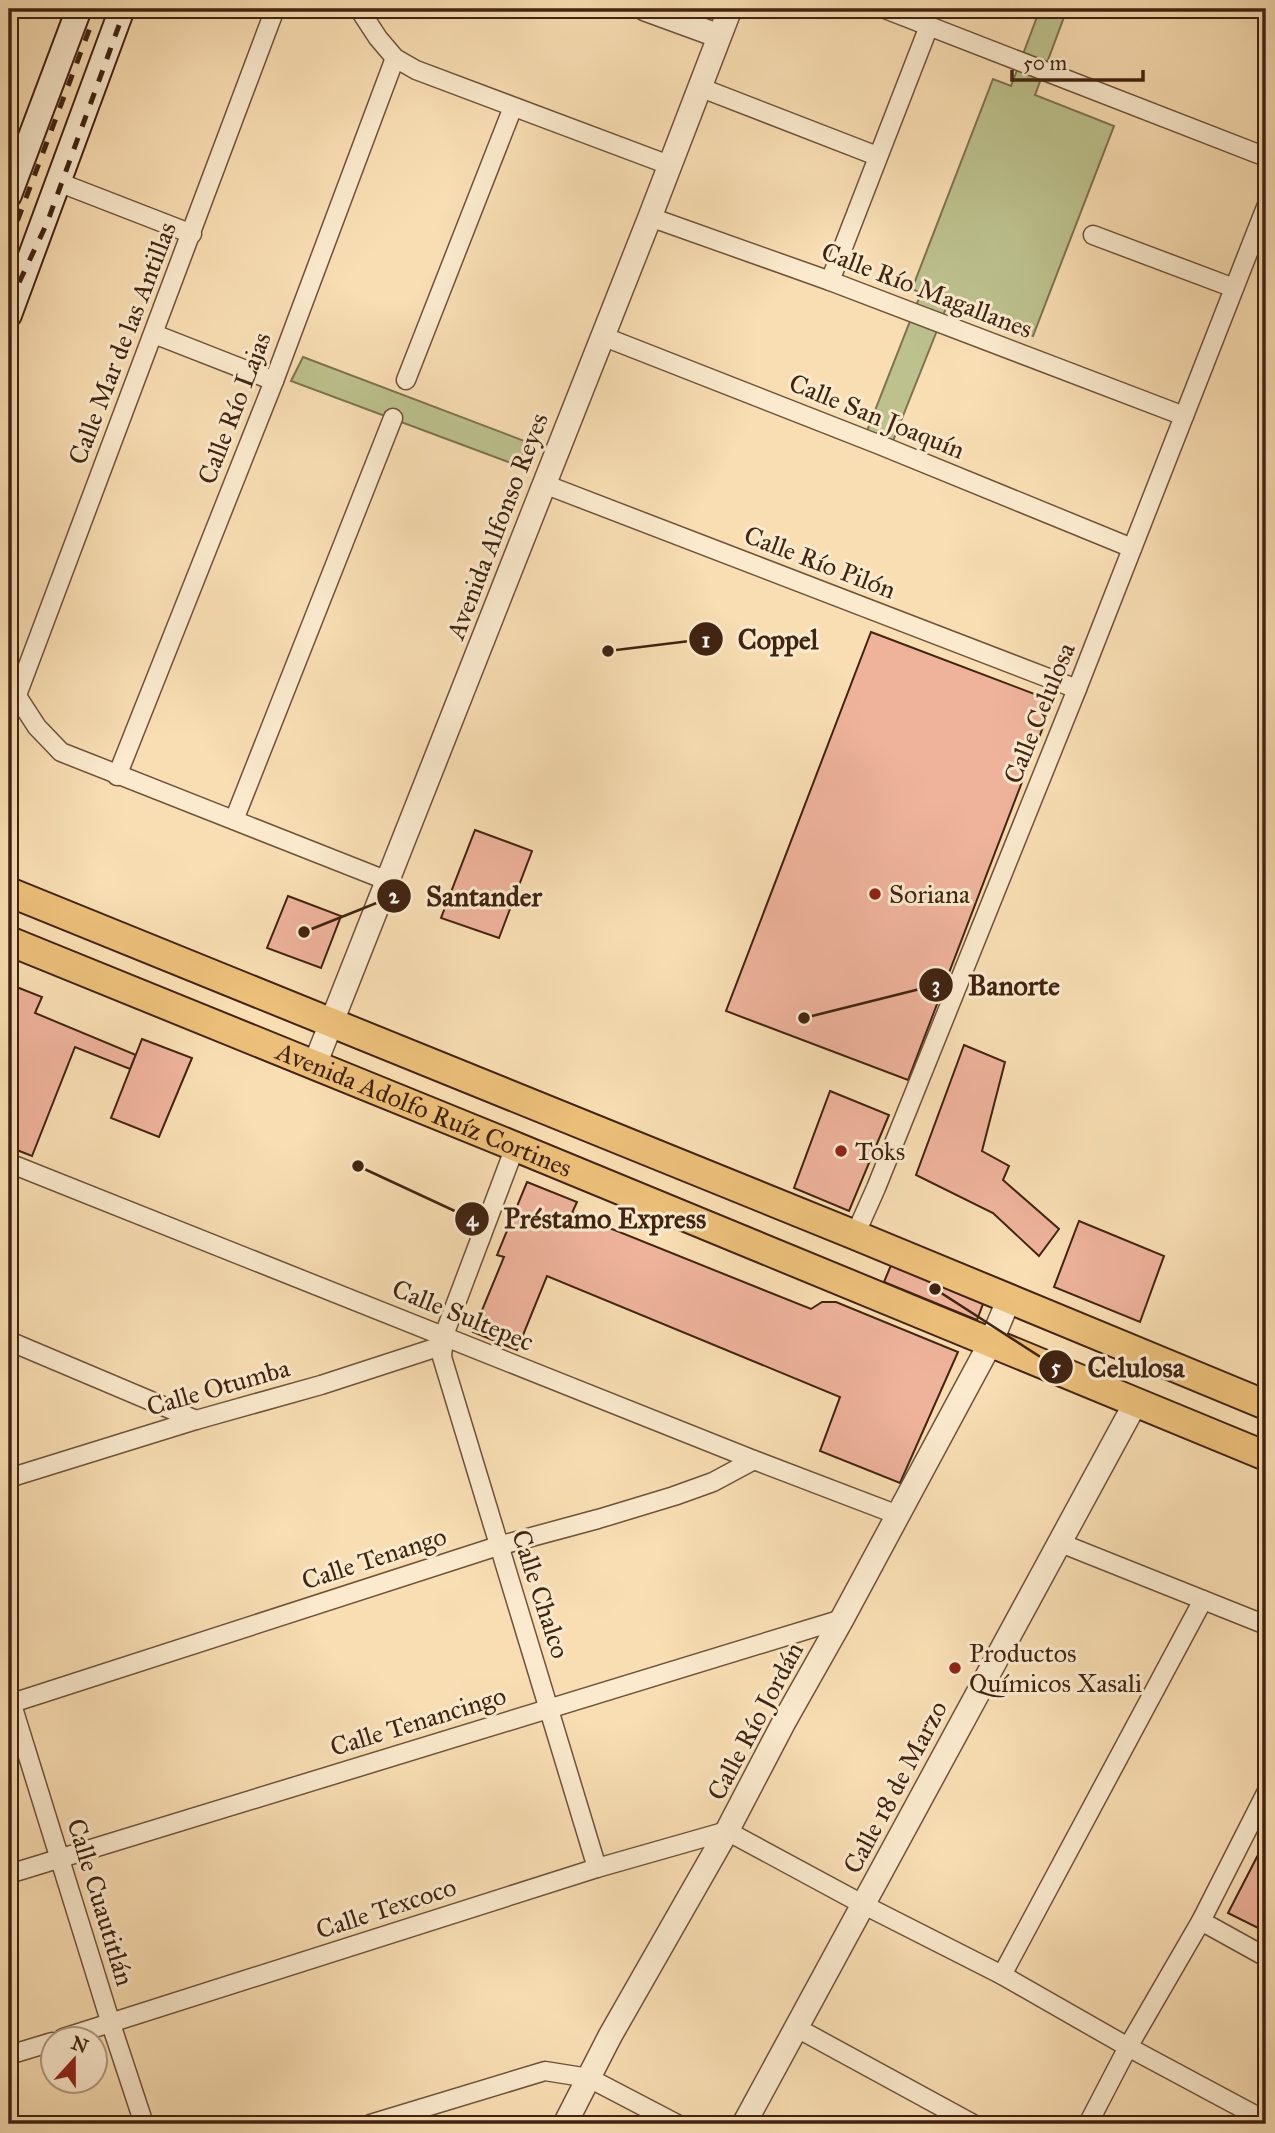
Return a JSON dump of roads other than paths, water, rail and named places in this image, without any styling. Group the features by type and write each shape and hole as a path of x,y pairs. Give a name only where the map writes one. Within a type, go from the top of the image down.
{"main road":[{"path":"9,195 14,168 79,9"},
{"path":"9,315 122,9"},
{"name":"Avenida Adolfo Ruíz Cortines","path":"9,892 1266,1405"},
{"name":"Avenida Adolfo Ruíz Cortines","path":"9,941 884,1297 1266,1456"}],"street":[{"name":"Calle Mar de las Antillas","path":"13,690 154,334 275,9"},
{"path":"359,9 395,58 416,70 669,164"},
{"path":"645,9 719,36"},
{"name":"Avenida Alfonso Reyes","path":"315,1064 730,9"},
{"path":"885,9 1266,157"},
{"path":"830,281 929,26"},
{"name":"Calle Río Lajas","path":"117,776 274,381 395,58"},
{"path":"699,87 877,156"},
{"path":"406,380 513,107"},
{"path":"58,182 192,234"},
{"name":"Calle Celulosa","path":"855,1235 881,1177 1077,689 1266,207"},
{"name":"Calle Río Magallanes","path":"650,217 830,281 1184,416"},
{"path":"1093,235 1234,288"},
{"path":"154,334 274,381"},
{"name":"Calle San Joaquín","path":"602,336 1132,548"},
{"path":"234,820 393,418"},
{"name":"Calle Río Pilón","path":"544,484 1077,689"},
{"path":"13,690 37,727 61,752 388,881"},
{"path":"442,1341 515,1147"},
{"name":"Calle Sultepec","path":"9,1163 442,1341 898,1515"},
{"name":"Calle Río Jordán","path":"565,2124 610,2036 727,1831 898,1515 991,1342 1009,1299"},
{"path":"9,1341 196,1420"},
{"name":"Calle Otumba","path":"9,1478 196,1420 321,1385 442,1341"},
{"name":"Calle Chalco","path":"442,1341 442,1357 450,1389 597,1868"},
{"name":"Calle 18 de Marzo","path":"744,2124 1136,1402"},
{"name":"Calle Tenango","path":"10,1701 498,1546 598,1520 674,1496 713,1482 754,1460"},
{"path":"1058,1542 1266,1625"},
{"path":"1002,1975 1203,1600"},
{"name":"Calle Tenancingo","path":"9,1874 842,1619"},
{"name":"Calle Cuautitlán","path":"10,1701 145,2124"},
{"path":"1088,2124 1128,2047 1201,1921 1266,1793"},
{"path":"727,1831 1002,1975 1266,2121"},
{"name":"Calle Texcoco","path":"108,2025 597,1868 727,1831"},
{"path":"1201,1921 1266,1956"},
{"path":"797,2028 973,2124"},
{"path":"9,2055 38,2046"},
{"path":"370,2124 545,2071 589,2078 677,2124"}],"railway":[{"path":"9,243 97,9"},
{"path":"9,304 47,223 125,9"}],"place":[{"name":"Coppel","path":"608,651"},
{"name":"Soriana","path":"875,894"},
{"name":"Santander","path":"304,932"},
{"name":"Banorte","path":"804,1018"},
{"name":"Toks","path":"841,1151"},
{"name":"Préstamo Express","path":"358,1166"},
{"name":"Celulosa","path":"935,1289"},
{"name":"Productos Químicos Xasali","path":"955,1668"}]}
